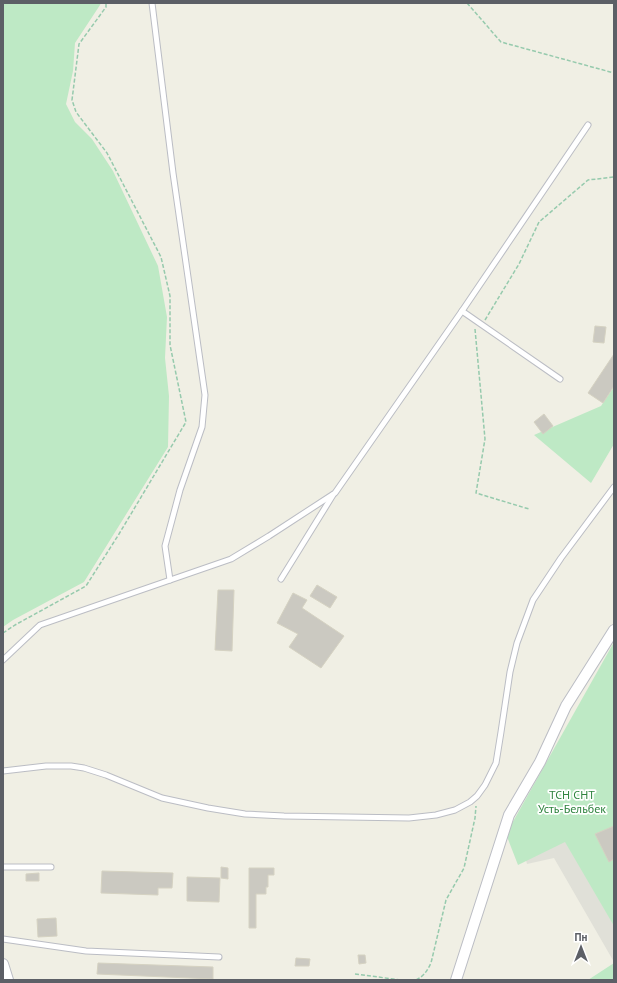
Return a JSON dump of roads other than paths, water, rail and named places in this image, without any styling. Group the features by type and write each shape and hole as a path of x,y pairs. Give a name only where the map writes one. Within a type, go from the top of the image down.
{"street":[{"path":"456,980 509,815 540,762 566,706 614,630"},
{"path":"3,964 8,980"}],"lane":[{"path":"152,3 173,173 205,396 202,427 180,490 165,546 170,580"},
{"path":"281,579 335,492 462,311 588,125"},
{"path":"462,311 560,379"},
{"path":"3,771 46,766 71,766 84,768 106,775 162,798 245,814 408,818 436,815 455,810 477,796 485,785 496,763 510,672 517,643 534,600 561,558 614,487"},
{"path":"3,660 40,625 231,559 269,536 335,492"},
{"path":"3,867 50,867"},
{"path":"3,939 86,951 219,957"}],"park label":[{"name":"ТСН СНТ Усть-Бельбек","path":"572,801"}]}
